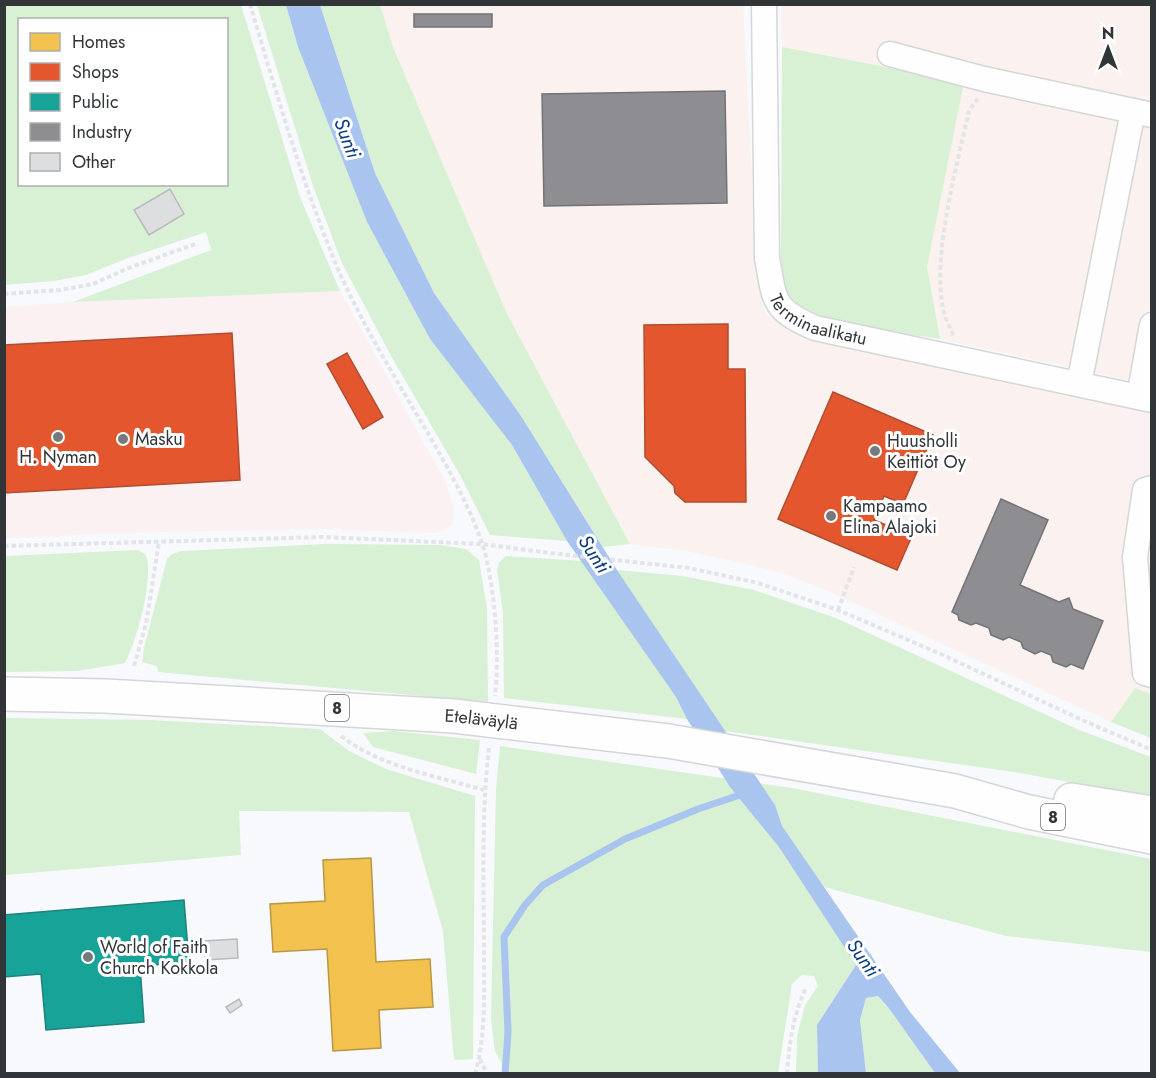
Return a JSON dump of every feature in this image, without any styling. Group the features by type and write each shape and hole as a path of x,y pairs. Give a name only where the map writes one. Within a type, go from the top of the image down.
{"highway":[{"name":"Eteläväylä","path":"4,694 106,696 454,716 668,741 766,756 955,791 1029,812 1152,837"},
{"name":"Eteläväylä","path":"955,791 1033,794 1152,813"}],"street":[{"name":"Terminaalikatu","path":"764,4 767,258 774,297 791,318 815,328 1145,399"},
{"path":"890,54 984,80 1142,113 1079,384"},
{"path":"1145,399 1152,325"},
{"path":"1152,488 1145,490 1135,557 1145,673 1152,675"}],"path":[{"path":"250,4 308,191 338,268 384,358 454,478 482,544 494,595 497,682 494,703"},
{"path":"961,359 944,309 941,263 948,212 969,110 980,96"},
{"path":"4,294 60,290 93,284 198,243"},
{"path":"4,546 323,537 482,544 550,554 689,568 758,583 838,610 1152,750"},
{"path":"134,666 146,624 159,542"},
{"path":"838,610 854,567"},
{"path":"332,708 336,733 350,743 390,763 484,790"},
{"path":"475,1074 480,1058 484,1003 484,790 489,747"},
{"path":"787,1074 796,1008 806,988"},
{"path":"480,1058 487,1074"}],"shaded area":[{"path":"380,5 743,5 756,256 764,311 789,331 1121,406 1129,615 1135,688 1111,722 828,591 776,571 687,551 630,544 506,312 393,47"},
{"path":"781,5 1151,5 1151,385 940,339 927,267 964,82 782,47"},
{"path":"340,291 445,481 454,508 452,525 437,533 324,529 5,538 4,307"},
{"path":"1121,406 1151,412 1151,694 1135,688 1129,615"}],"green space":[{"path":"5,5 241,5 300,197 340,291 73,302 211,250 206,232 128,258 86,275 54,281 5,285"},
{"path":"257,5 286,5 298,47 367,222 430,339 512,445 567,541 490,535 460,475 390,354 342,263 313,186"},
{"path":"320,5 380,5 393,47 506,312 630,544 603,547 521,416 434,293 375,173"},
{"path":"782,47 964,82 927,267 940,339 837,321 801,306 787,293 782,278 781,257"},
{"path":"325,544 441,545 466,549 479,560 487,609 488,702 158,672 157,666 142,662 167,559 172,554 182,551"},
{"path":"138,550 146,555 148,579 139,625 125,663 78,671 5,672 5,556"},
{"path":"506,556 582,561 676,697 687,719 504,698 503,613 497,570 499,562"},
{"path":"617,570 682,576 754,590 836,618 1079,730 1151,757 1151,797 1014,772 725,731"},
{"path":"1135,688 1151,694 1151,738 1111,722"},
{"path":"5,718 149,720 320,729 349,751 386,769 475,796 473,1059 454,1060 443,931 409,812 239,811 241,855 5,875"},
{"path":"393,731 480,740 476,774 373,747 363,733"},
{"path":"500,746 792,788 1151,859 1151,952 1006,936 802,881 856,965 817,1025 818,1073 796,1073 797,1036 805,1005 818,986 814,976 802,975 792,984 778,1073 507,1073 495,1051 491,1019 496,790"},
{"path":"878,996 935,1073 866,1073 860,1020 866,998"}],"water":[{"name":"Sunti","path":"286,5 320,5 375,173 434,293 521,416 617,570 775,805 782,826 910,1012 960,1073 935,1073 878,996 866,998 860,1020 866,1073 818,1073 817,1025 856,965 779,847 730,787 687,719 676,697 567,541 512,445 430,339 367,222 298,47"}],"building: Homes":[{"path":"371,858 376,962 430,959 433,1007 379,1010 381,1048 333,1051 327,949 273,952 270,904 325,901 323,860"}],"building: Shops":[{"path":"728,324 728,369 745,369 746,502 685,502 675,493 674,486 645,457 644,325"},
{"path":"232,333 240,480 4,493 4,345"},
{"path":"347,353 383,417 363,429 327,364"},
{"path":"833,392 933,435 903,504 884,496 874,520 912,536 897,570 778,519"}],"building: Public":[{"path":"184,900 189,962 140,966 144,1022 46,1030 41,974 4,977 4,915"}],"building: Industry":[{"path":"414,14 492,14 492,27 414,27"},
{"path":"725,91 727,203 544,206 542,94"},
{"path":"1001,499 1048,520 1020,585 1059,602 1069,598 1073,609 1103,621 1083,669 1071,664 1066,667 1053,662 1051,655 1041,651 1035,654 1023,648 1021,642 1009,637 1003,640 991,635 989,628 959,620 958,615 952,612"}],"building: Other":[{"path":"170,189 184,214 149,235 134,210"},
{"path":"237,939 238,958 205,960 203,941"},
{"path":"239,999 242,1005 230,1013 226,1007"}],"waterway":[{"path":"505,1074 508,1032 504,937 525,905 543,885 625,839 698,809 746,793"}],"place":[{"name":"H. Nyman","path":"58,437"},
{"name":"Masku","path":"123,439"},
{"name":"Huusholli Keittiöt Oy","path":"875,451"},
{"name":"Kampaamo Elina Alajoki","path":"831,516"},
{"name":"World of Faith Church Kokkola","path":"88,957"}]}
